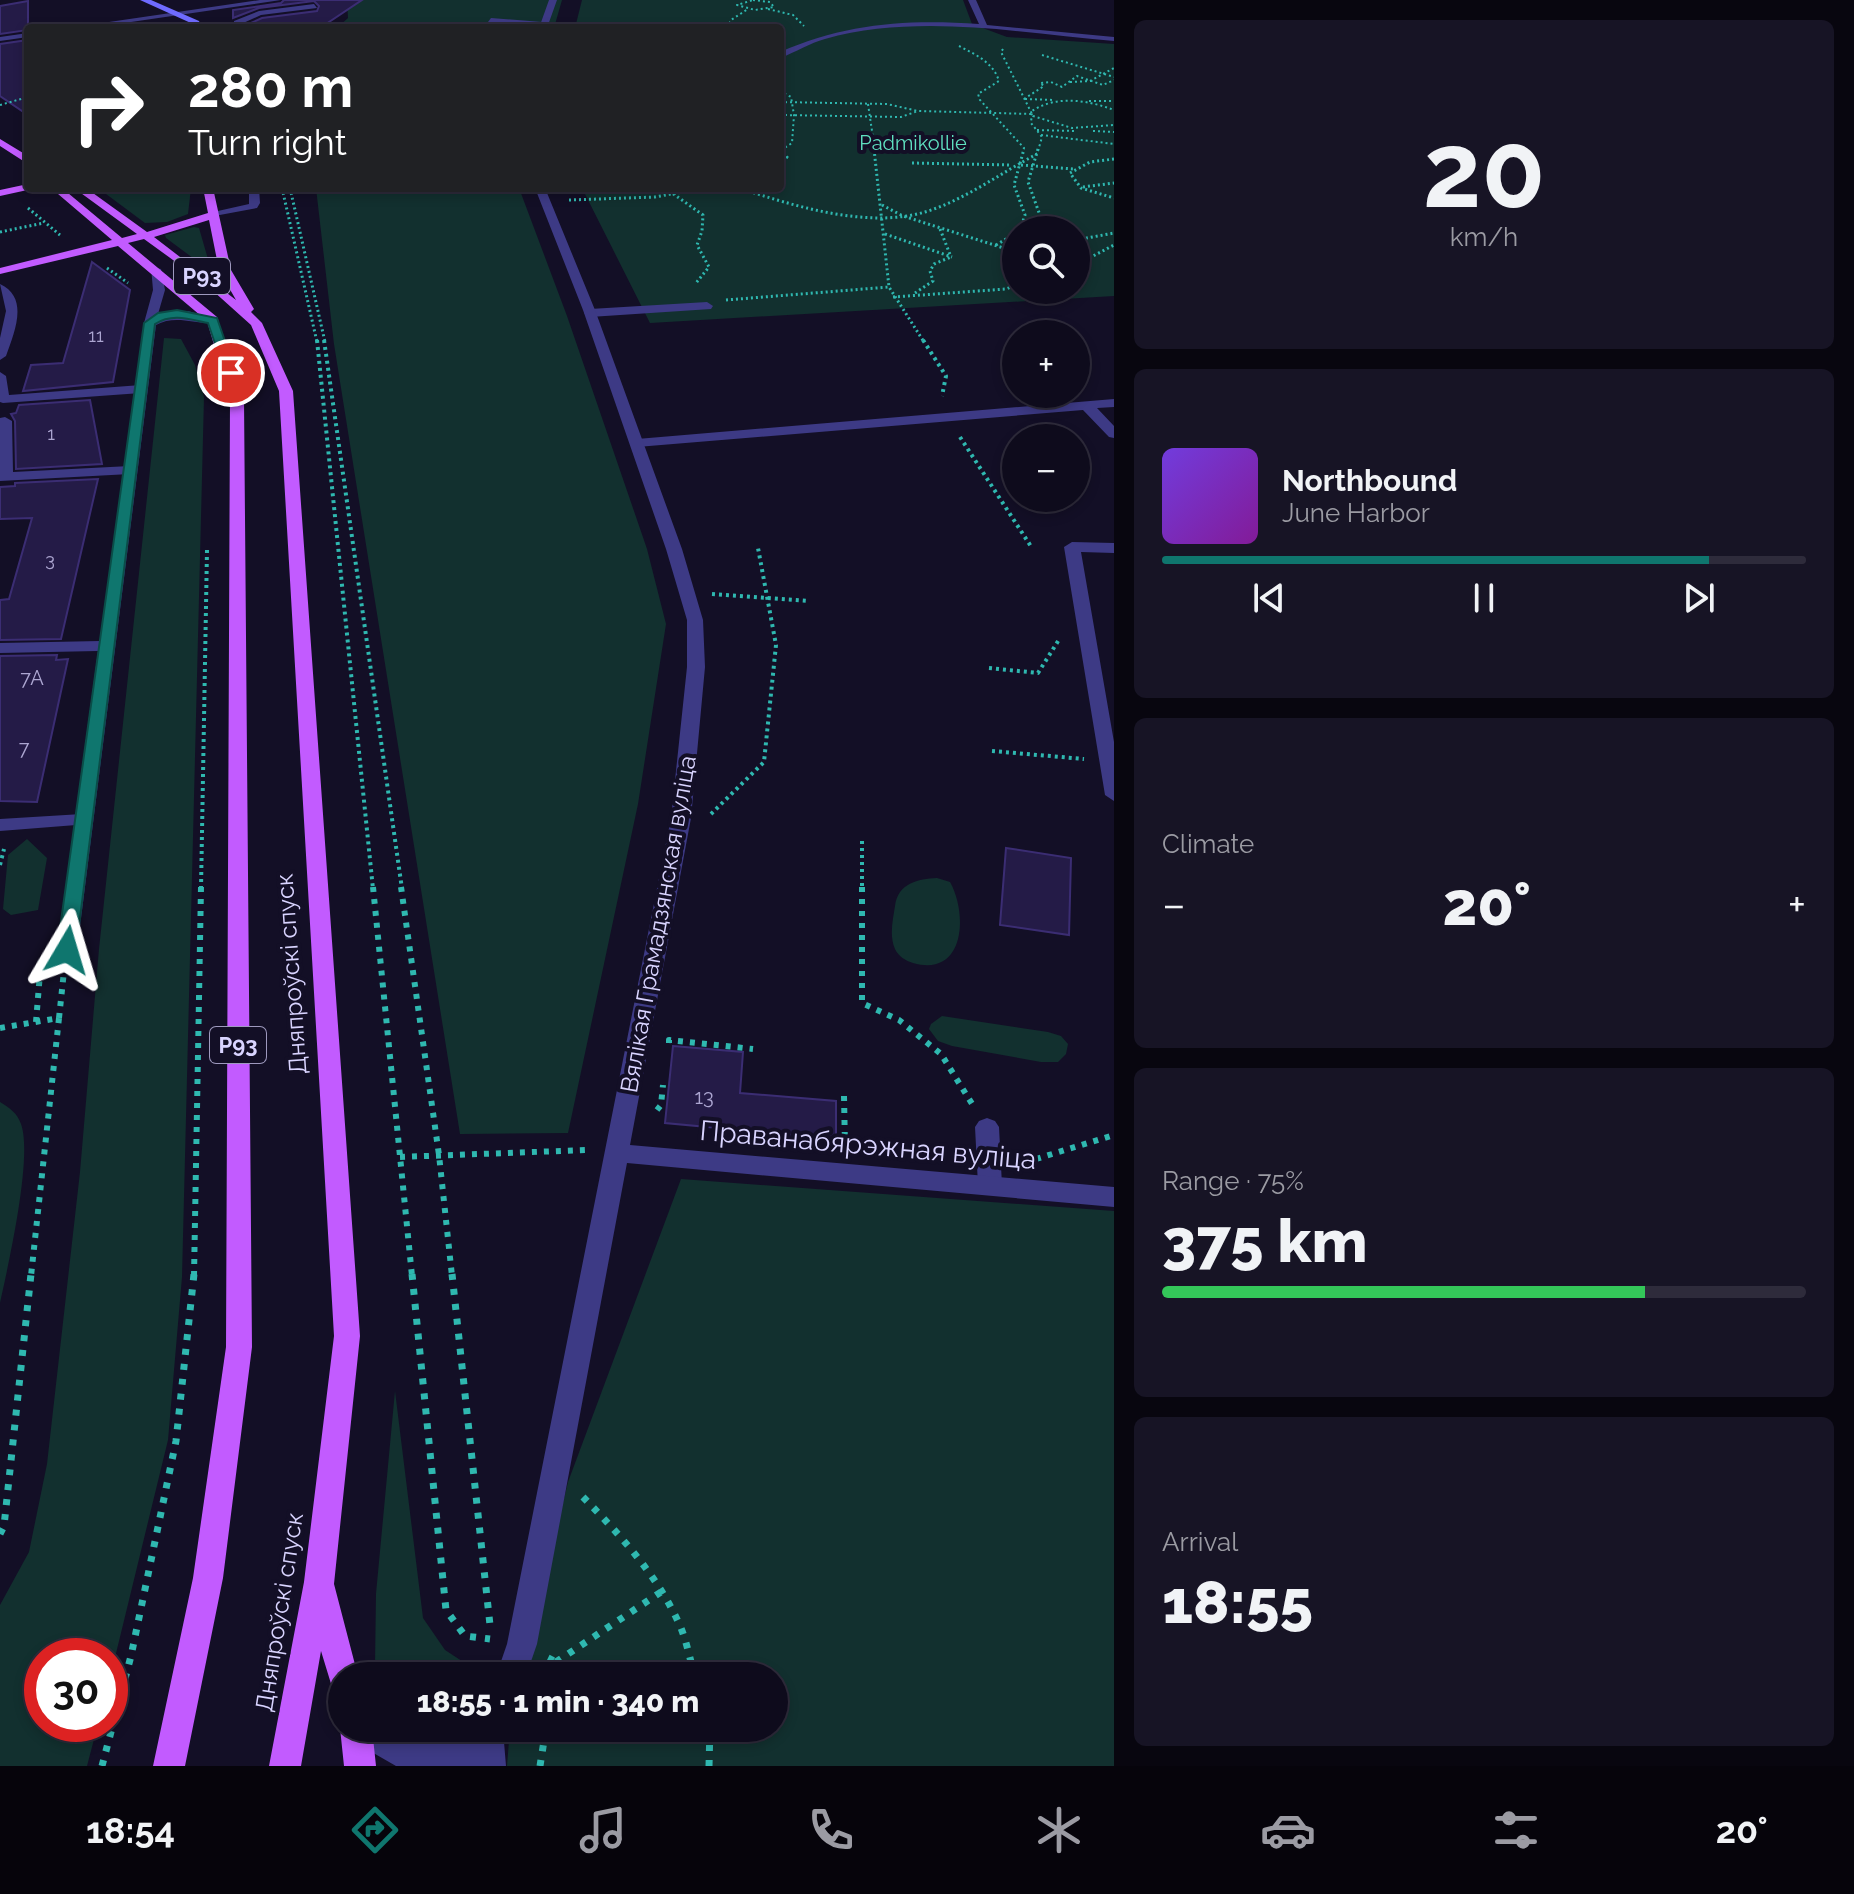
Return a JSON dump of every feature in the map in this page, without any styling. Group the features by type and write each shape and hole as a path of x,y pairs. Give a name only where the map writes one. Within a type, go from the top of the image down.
{"main road":[{"path":"144,0 196,24"},
{"path":"0,128 24,143"},
{"path":"0,142 24,158"},
{"path":"0,193 24,188"},
{"path":"61,192 121,241"},
{"name":"Р93","path":"84,192 144,236"},
{"path":"209,192 225,270 256,323"},
{"path":"0,271 144,236 213,215"},
{"name":"Дняпроўскі спуск","path":"144,236 206,279 256,323 286,391 347,1336 319,1582 285,1766"},
{"name":"Р93","path":"121,241 213,320"},
{"name":"Дняпроўскі спуск","path":"169,1766 208,1578 239,1347 237,399 213,320"},
{"path":"319,1582 339,1662"},
{"path":"359,1742 360,1766"}],"street":[{"path":"102,24 277,0"},
{"path":"303,0 324,11"},
{"path":"543,24 553,0"},
{"path":"972,0 984,27"},
{"path":"237,24 249,16 314,6"},
{"path":"491,20 525,24"},
{"path":"784,53 811,41 863,29 984,27 1114,39"},
{"path":"0,39 24,36"},
{"path":"213,215 253,206 254,192"},
{"name":"Вялікая Грамадзянская вуліца","path":"516,1662 522,1644 681,818 696,667 695,620 687,592 590,313 542,194"},
{"path":"67,950 150,323 159,290 155,269"},
{"path":"0,288 10,295 14,305 0,356"},
{"path":"0,309 14,305"},
{"path":"590,313 707,306"},
{"path":"150,323 162,315 177,314 213,320"},
{"path":"0,376 3,399 141,389"},
{"path":"1090,405 1114,403"},
{"path":"637,443 1051,408"},
{"path":"1089,408 1114,434"},
{"path":"5,421 3,477 130,470"},
{"path":"1114,548 1072,547 1114,795"},
{"path":"0,648 107,646"},
{"path":"0,825 82,820"},
{"path":"987,1127 990,1185"},
{"name":"Праванабярэжная вуліца","path":"618,1153 1114,1197"},
{"path":"384,1742 415,1759 453,1756 490,1745"}],"path":[{"path":"729,24 748,9 767,9 774,5 753,0 737,4 748,9"},
{"path":"1004,30 1009,44"},
{"path":"964,42 958,45 998,73 999,81 978,94 1024,148 1014,185 1025,216"},
{"path":"1009,44 1114,79"},
{"path":"1009,44 1001,52 1033,114 1050,124 1085,130 1114,125"},
{"path":"1090,81 1114,68"},
{"path":"1024,99 1044,86 1040,83 1051,82 1062,87 1077,76 1103,85 1114,79"},
{"path":"784,93 793,102 794,115 792,143 784,148"},
{"path":"0,105 24,98"},
{"path":"1024,99 1114,101"},
{"path":"1040,216 1028,182 1042,145 1040,135 1031,123 1035,107 1067,101 1114,110"},
{"path":"784,102 899,105 918,111 1033,114"},
{"path":"868,104 889,287 893,297 1002,289"},
{"path":"784,115 901,117 918,111"},
{"path":"1036,130 1114,132"},
{"path":"1040,135 1114,144"},
{"path":"753,192 801,206 881,217 903,216 926,212 1039,153"},
{"path":"1114,159 1089,162 1070,173 1071,180 1081,188 1114,198"},
{"path":"912,163 1014,165"},
{"path":"1022,163 1074,169"},
{"path":"1081,188 1114,183"},
{"path":"283,192 317,340 446,1610 465,1636 522,1644"},
{"path":"291,192 324,337 439,1155 489,1625 556,1662 661,1592"},
{"path":"672,192 703,215 705,226 695,245 695,252 709,267 691,288"},
{"path":"542,194 637,198 685,192"},
{"path":"25,205 62,237"},
{"path":"882,205 903,216 1002,247"},
{"path":"0,232 45,223"},
{"path":"939,228 952,257"},
{"path":"1090,237 1114,233"},
{"path":"884,234 952,257"},
{"path":"995,246 1002,242"},
{"path":"1090,258 1114,245"},
{"path":"913,295 933,281 930,271 934,264 952,257"},
{"path":"100,263 137,289"},
{"path":"724,300 889,287"},
{"path":"102,1766 131,1656 176,1441 194,1276 208,535"},
{"path":"706,819 764,762 776,645 758,548"},
{"path":"687,592 808,601"},
{"path":"989,668 1038,673 1070,623 1085,622"},
{"path":"992,751 1108,761"},
{"path":"862,841 862,1003 899,1020 941,1054 987,1127"},
{"path":"1,1529 67,950"},
{"path":"0,1028 59,1018"},
{"path":"669,1040 753,1049"},
{"path":"661,1105 663,1089"},
{"path":"844,1096 845,1149"},
{"path":"1024,1188 1024,1163 1114,1135"},
{"path":"400,1157 582,1150"},
{"path":"583,1496 627,1540 661,1592 679,1623 691,1662"},
{"path":"540,1766 544,1742"},
{"path":"709,1766 710,1742"}],"green space":[{"path":"347,0 562,0 555,24 341,24 348,18"},
{"name":"Padmikollie","path":"582,0 963,0 972,24 1007,37 1114,44 1114,296 1090,297 1090,216 1002,216 1002,303 650,323 584,192 784,192 784,24 576,24"},
{"path":"103,192 191,192 188,214 167,222 145,223"},
{"path":"316,192 520,192 567,316 647,549 666,624 638,804 568,1133 460,1134 334,344"},
{"path":"199,228 210,266 205,267 165,235"},
{"path":"164,338 181,339 195,365 204,397 182,1277 168,1440 120,1638 24,1638 24,1742 93,1742 87,1766 0,1766 0,1605 29,1552 47,1464 80,1172 99,949"},
{"path":"27,839 47,858 38,910 11,915 3,909 8,855"},
{"path":"937,878 950,882 956,895 960,926 958,940 943,961 930,965 913,963 900,956 893,944 897,898 910,884"},
{"path":"942,1016 1048,1032 1061,1036 1068,1044 1066,1054 1058,1062 1041,1062 952,1046 938,1041 929,1029"},
{"path":"0,1102 13,1111 21,1124 24,1161 18,1212 0,1303"},
{"path":"681,1179 1114,1211 1114,1766 507,1766 509,1742 788,1742 788,1662 525,1662 568,1482"},
{"path":"395,1391 423,1618 445,1650 463,1662 375,1662 376,1594"}],"building":[{"path":"284,0 362,0 326,24 251,23 262,18 317,11 319,6 314,1 259,8 233,18 233,10"},
{"path":"28,1 28,24 24,24 24,31 0,34 0,6"},
{"path":"24,41 24,112 0,96 0,44"},
{"path":"92,262 130,290 113,382 23,391 31,365 63,363"},
{"path":"90,400 102,464 16,469 15,421 11,414 16,413 19,405"},
{"path":"98,479 61,639 0,640 0,600 9,599 32,518 0,519 0,487 15,486 15,483"},
{"path":"57,655 56,660 68,659 37,802 0,801 0,656"},
{"path":"1006,848 1071,858 1069,935 1000,925"},
{"path":"673,1046 743,1052 740,1093 836,1101 836,1139 665,1123"}],"route":[{"path":"67,950 150,323 162,315 177,314 213,320 231,373"}]}
